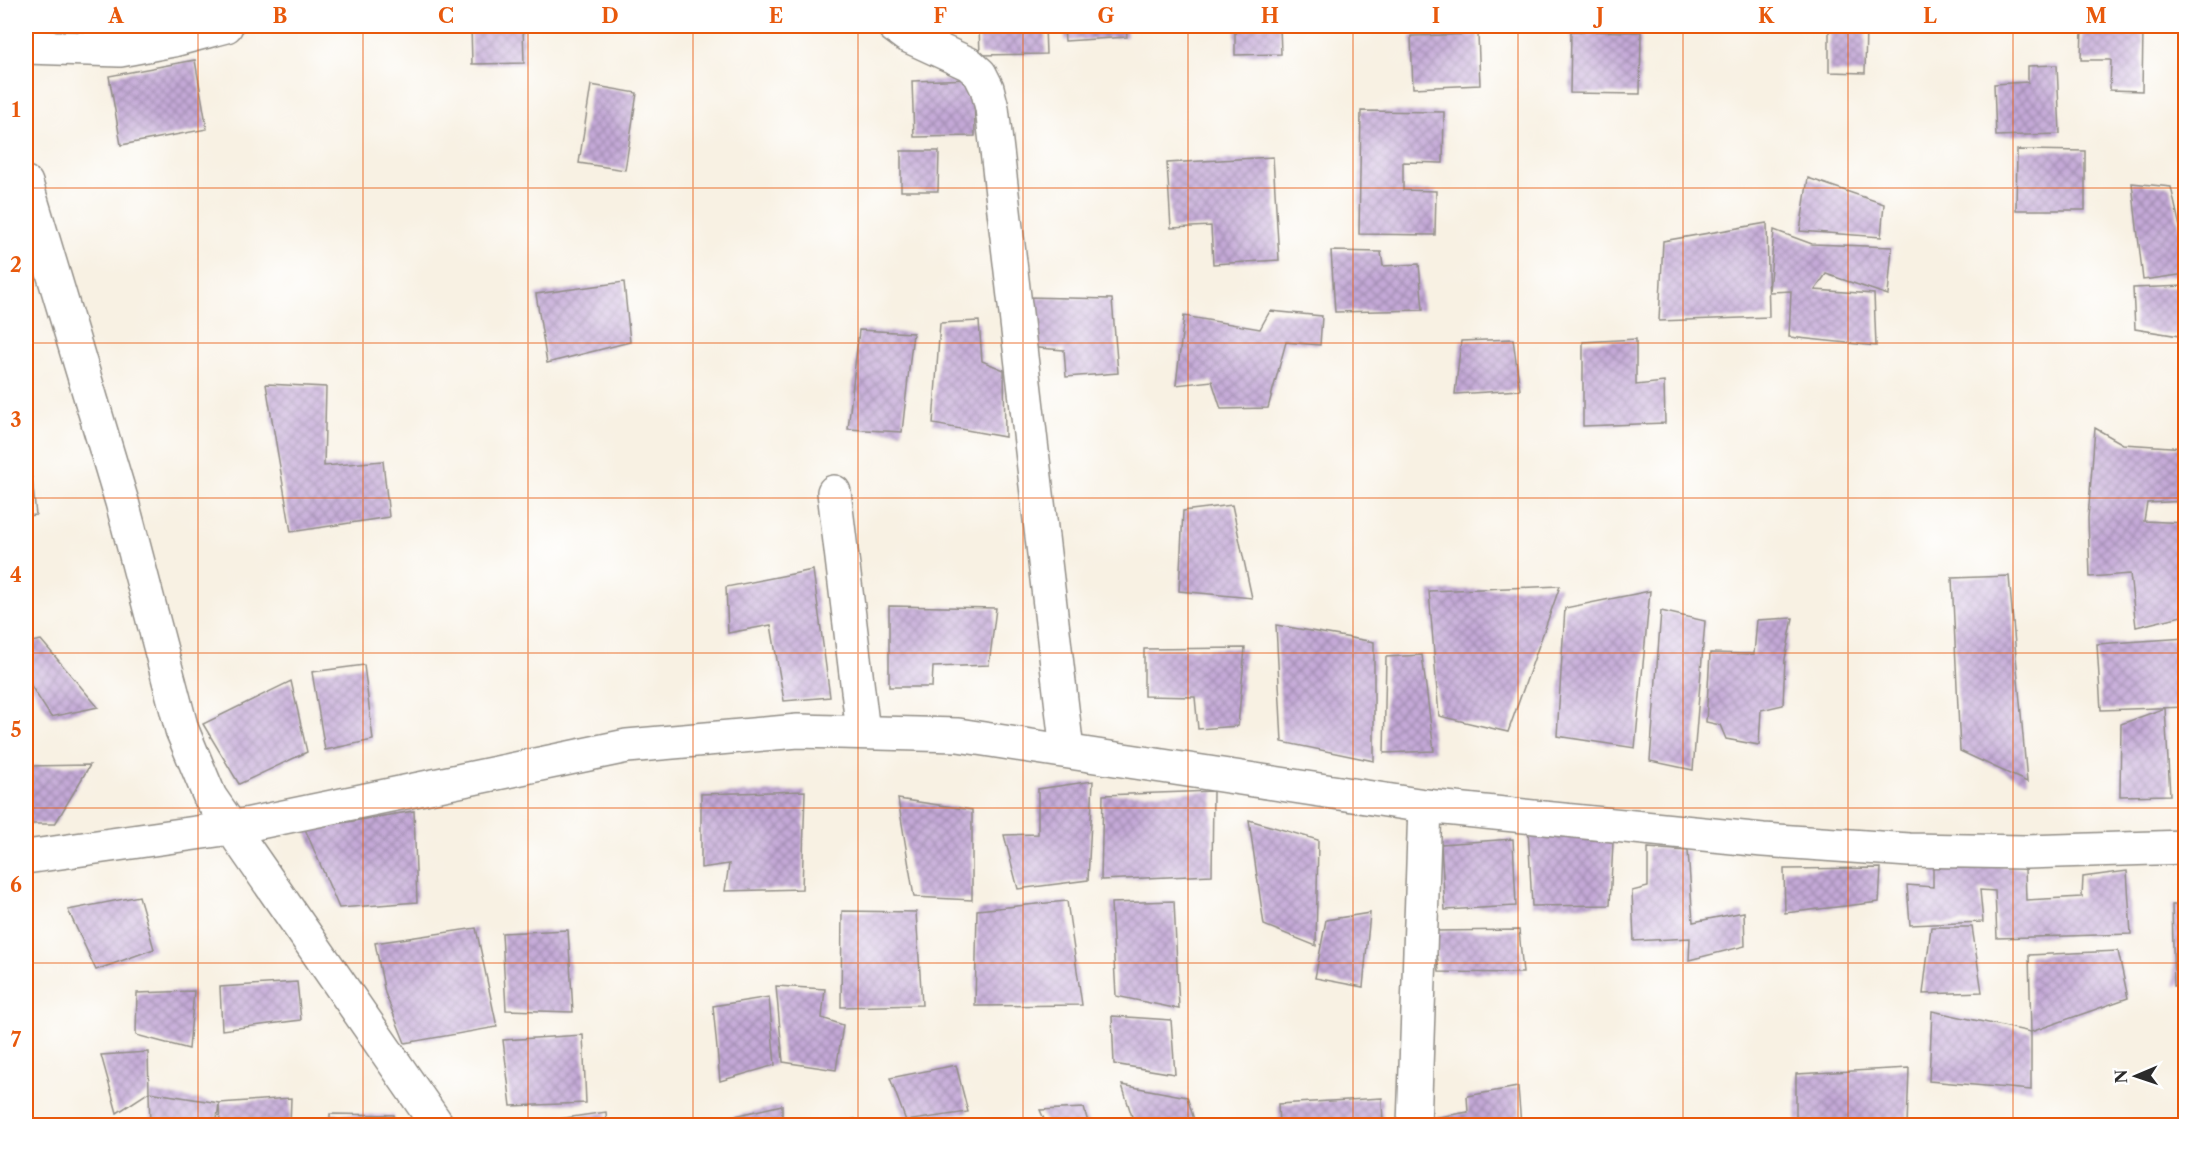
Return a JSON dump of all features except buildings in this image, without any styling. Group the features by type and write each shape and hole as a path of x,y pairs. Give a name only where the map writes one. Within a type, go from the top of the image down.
{"street":[{"path":"26,46 120,50 226,26"},
{"path":"894,26 906,35 969,64 980,74 993,108 1067,751"},
{"path":"26,183 122,502 182,730 210,797 438,1125"},
{"path":"834,492 863,732"},
{"path":"26,857 231,828 627,746 798,732 958,735 1425,806 1763,840 1909,850 2026,852 2186,847"},
{"path":"1414,1125 1425,806"}]}
